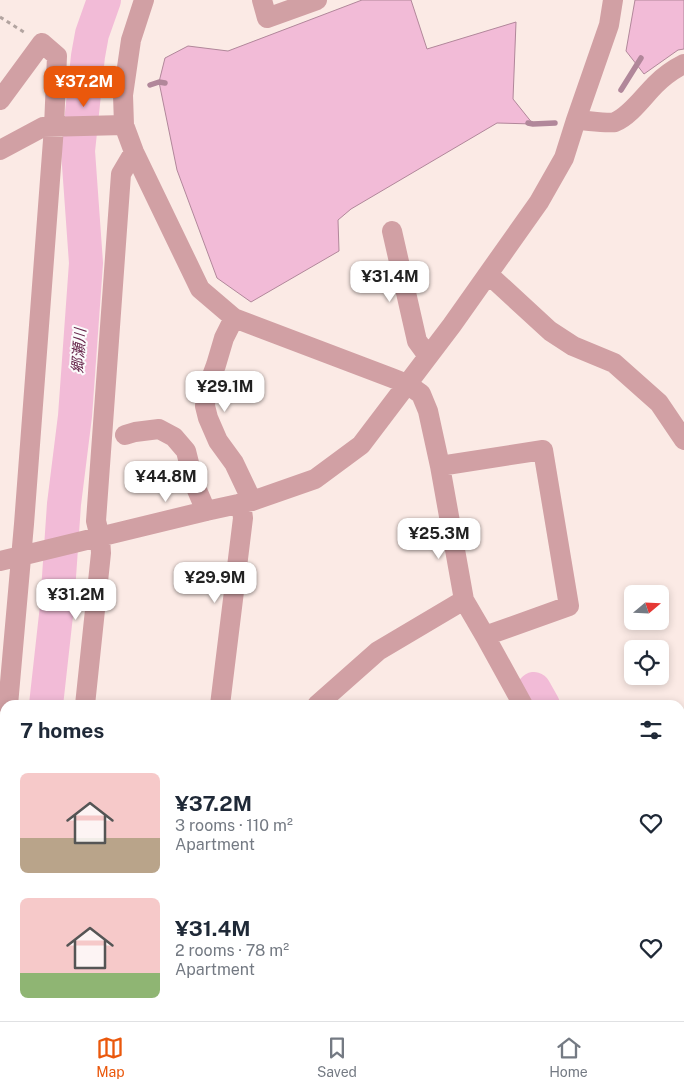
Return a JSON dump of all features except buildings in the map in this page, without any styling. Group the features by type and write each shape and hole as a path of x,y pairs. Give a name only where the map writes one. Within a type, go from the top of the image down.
{"street":[{"path":"144,0 131,40 119,125 200,289 234,318 407,384 421,394 428,411 440,466 464,600 520,700"},
{"path":"262,0 267,18 317,0"},
{"path":"0,561 246,502 315,479 361,445 539,202 564,158 609,25 613,0"},
{"path":"0,100 42,43 57,56 54,127 8,700"},
{"path":"576,120 614,122 628,113 656,84 684,64"},
{"path":"0,150 43,127 119,125"},
{"path":"86,700 101,552 96,520 121,174 134,152"},
{"path":"392,231 417,342 428,356"},
{"path":"488,274 550,331 573,346 614,363 659,403 684,440"},
{"path":"221,700 246,502 234,463 218,441 205,406 206,392 224,338 234,318"},
{"path":"125,435 160,429 174,437 186,451 194,483 206,511"},
{"path":"440,466 543,450 569,606 485,636"},
{"path":"323,700 378,651 464,600"}],"path":[{"path":"0,17 42,43"}],"shaded area":[{"path":"362,0 411,0 427,49 516,22 513,99 533,124 497,123 351,209 338,220 339,251 251,302 217,278 177,170 159,82 165,58 188,46 228,51"},
{"path":"635,0 684,0 684,49 678,50 644,74 626,51"}],"waterway":[{"name":"郷瀬川","path":"47,700 57,606 64,504 75,416 86,263 78,151 88,56 92,34 104,0"},
{"path":"88,56 99,70 114,75"},
{"path":"621,90 641,58"},
{"path":"150,85 159,82 165,83"},
{"path":"528,123 555,123"},
{"path":"534,689 540,700"}]}
